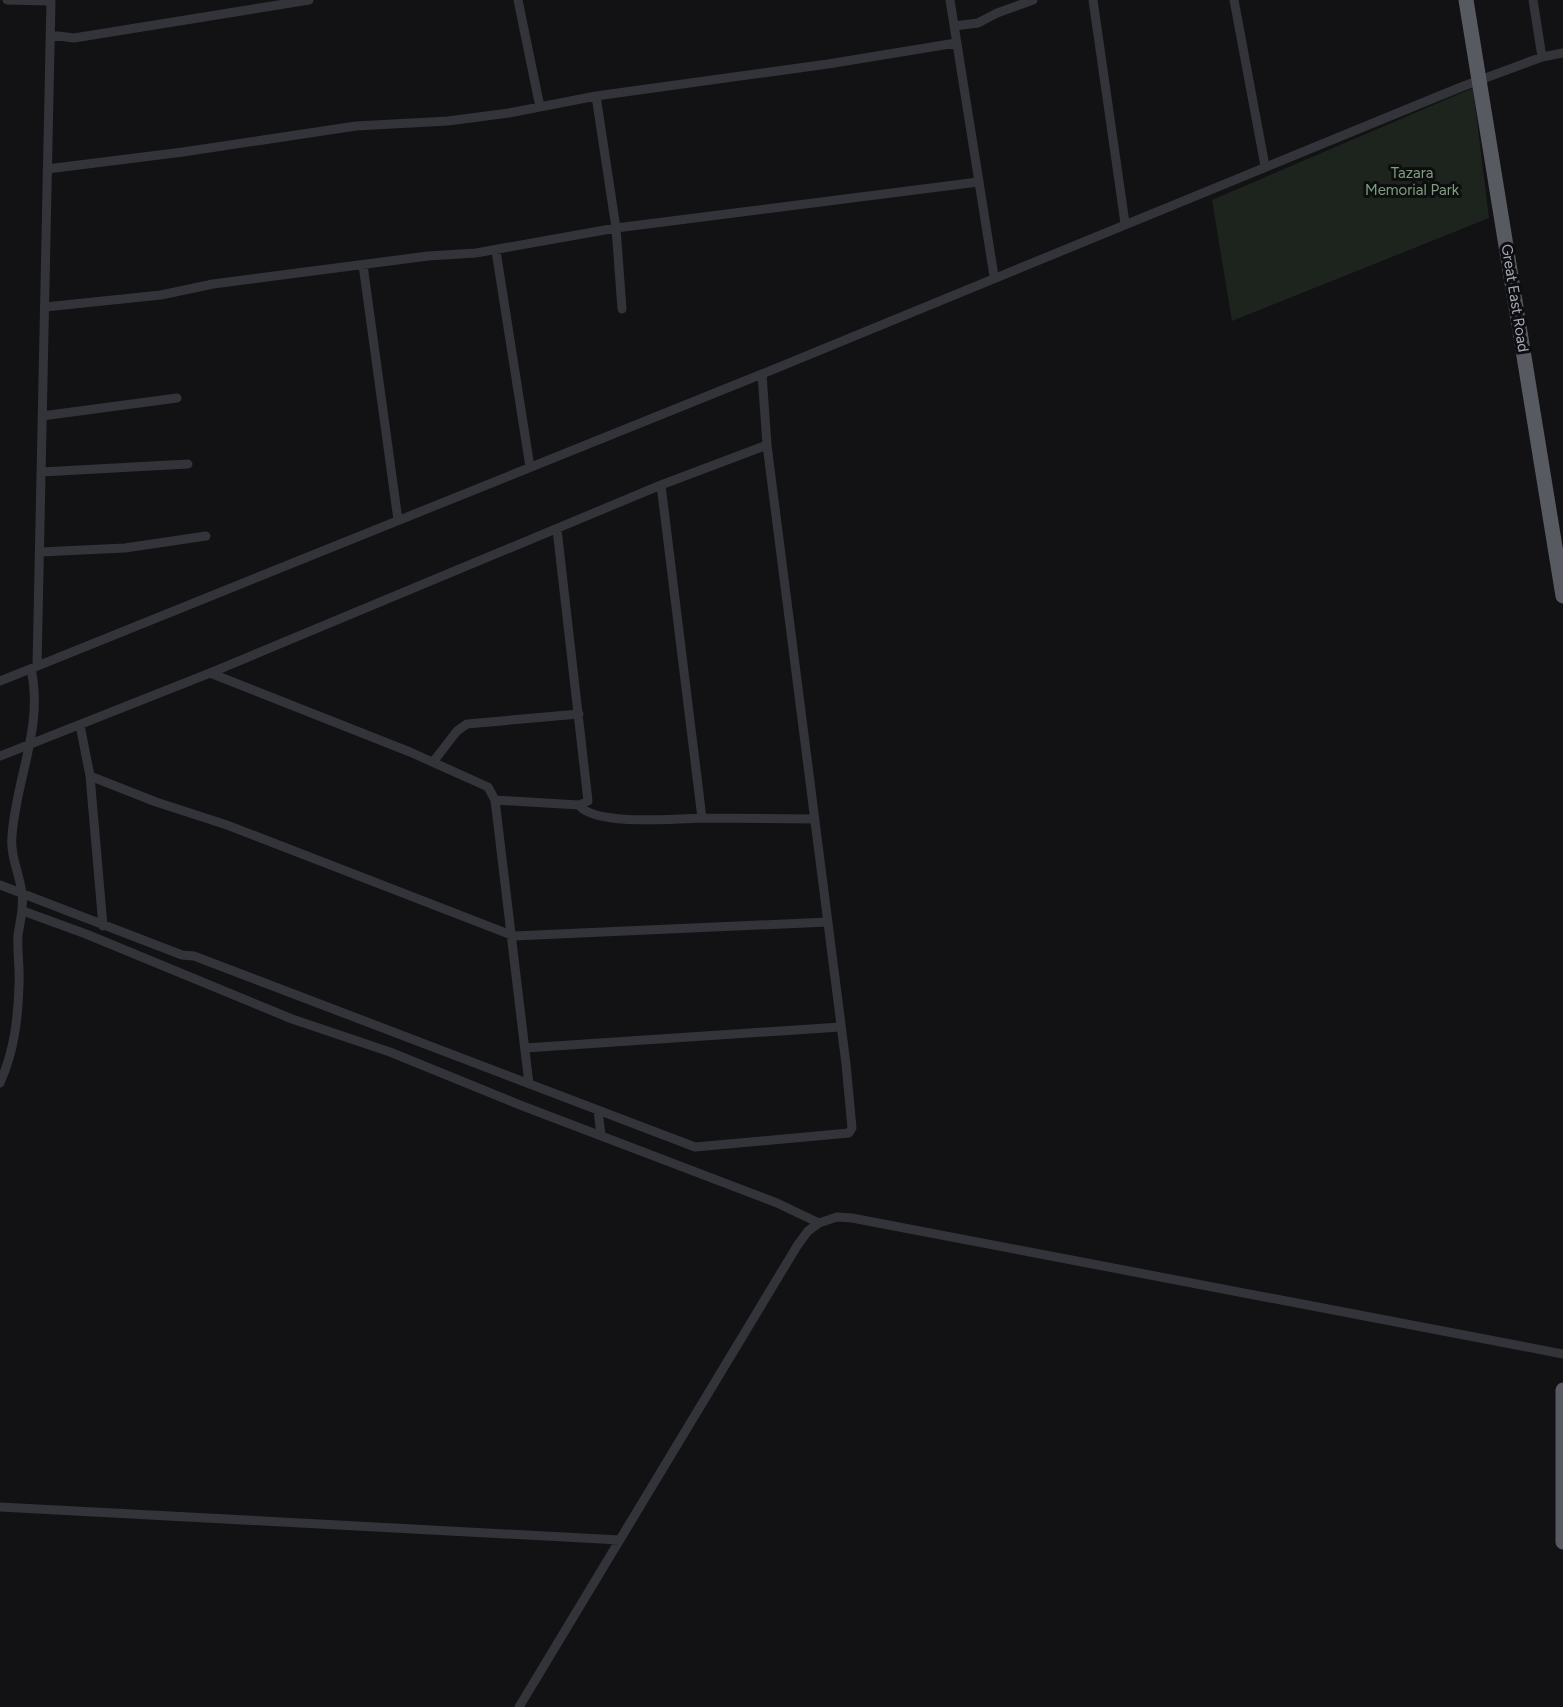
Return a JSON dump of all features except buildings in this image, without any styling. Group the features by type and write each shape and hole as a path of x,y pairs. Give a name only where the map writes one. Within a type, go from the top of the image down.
{"highway":[{"name":"Great East Road","path":"1466,0 1563,596"},
{"path":"1563,1390 1563,1542"}],"street":[{"path":"0,1083 14,1047 19,985 18,935 23,911 22,893 13,864 12,835 32,742 35,711 34,668 40,552 51,0 8,0"},
{"path":"50,35 74,39 309,0"},
{"path":"518,0 540,107"},
{"path":"950,0 994,276"},
{"path":"954,26 978,23 997,13 1033,0"},
{"path":"1093,0 1125,223"},
{"path":"1234,0 1265,166"},
{"path":"1533,0 1542,57"},
{"path":"47,169 356,126 448,121 596,96 828,64 956,43"},
{"path":"0,681 762,374 994,276 1478,80 1542,57 1563,53"},
{"path":"596,96 616,228 622,309"},
{"path":"45,307 161,295 232,281 428,256 496,250 616,228 978,182"},
{"path":"496,250 530,467"},
{"path":"363,265 398,520"},
{"path":"0,885 103,926 284,988 695,1148 849,1133 852,1128 767,445 762,374"},
{"path":"42,416 177,398"},
{"path":"0,756 210,673 661,485 767,445"},
{"path":"41,472 188,464"},
{"path":"661,485 702,819"},
{"path":"495,800 579,805 588,801 557,529"},
{"path":"40,552 125,548 206,536"},
{"path":"210,673 433,762 488,787 495,800 529,1084"},
{"path":"433,762 457,731 467,724 579,714"},
{"path":"80,725 90,776 103,926"},
{"path":"90,776 237,829 518,937 828,922"},
{"path":"579,805 584,812 592,815 635,820 815,819"},
{"path":"23,911 86,934 292,1019 390,1052 777,1203 819,1223"},
{"path":"525,1048 840,1028"},
{"path":"598,1111 600,1135"},
{"path":"519,1707 797,1246 808,1231 819,1223 837,1217 852,1218 1563,1354"},
{"path":"0,1507 620,1540"}],"green space":[{"name":"Tazara Memorial Park","path":"1473,88 1489,218 1232,321 1212,200"}]}
